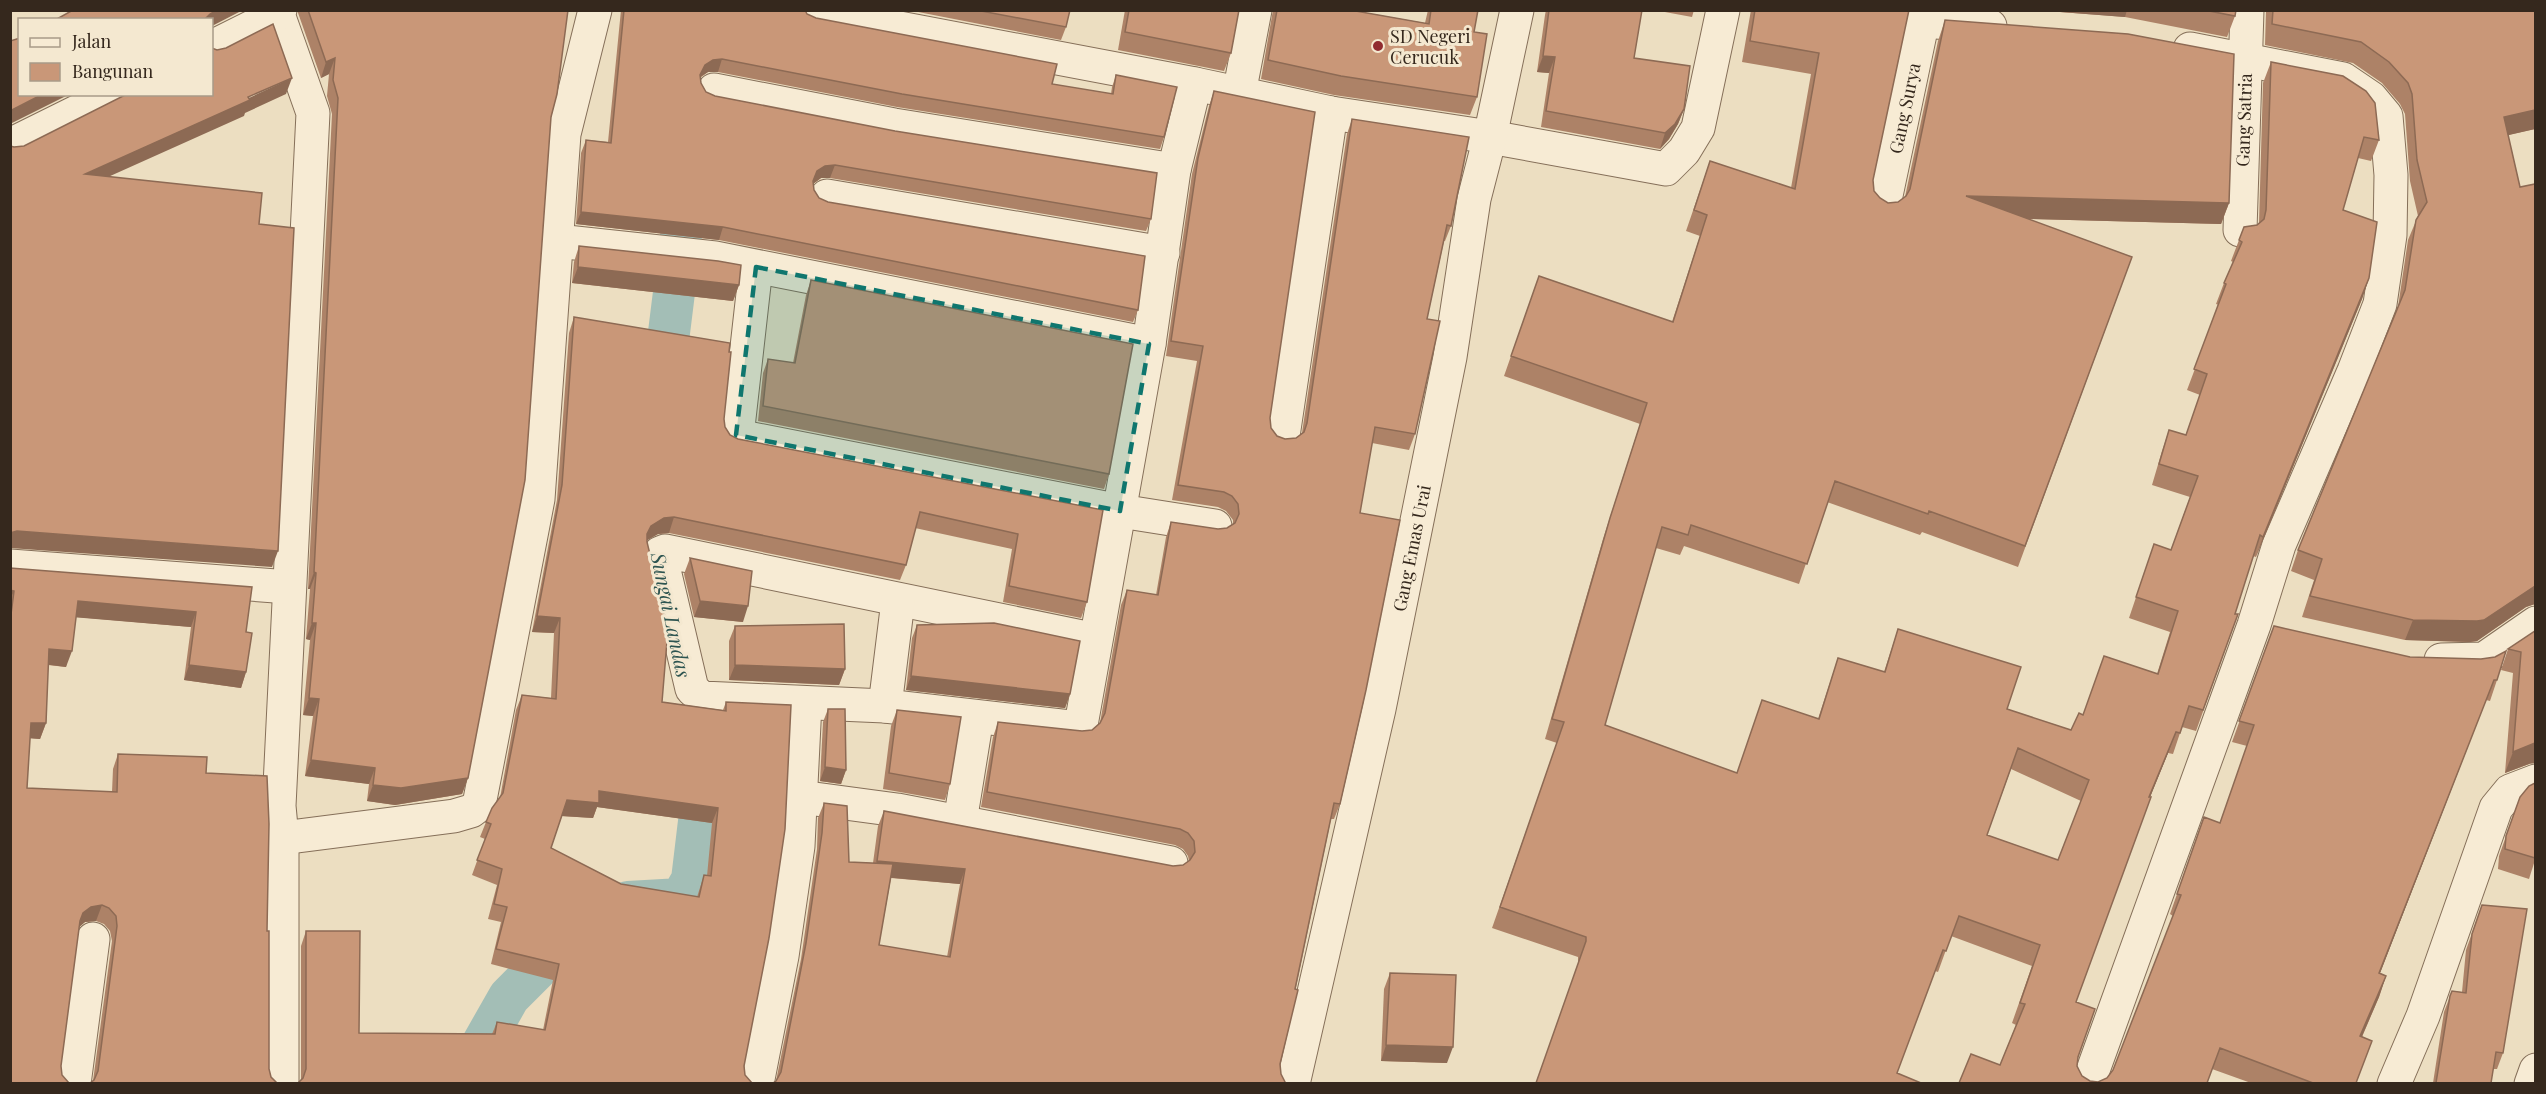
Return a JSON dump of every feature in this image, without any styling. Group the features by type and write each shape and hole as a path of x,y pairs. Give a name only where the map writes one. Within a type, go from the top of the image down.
{"street":[{"path":"282,838 454,816 479,806 538,499 564,134 595,10"},
{"path":"1239,94 1255,10"},
{"name":"Gang Emas Urai","path":"1293,1083 1379,709 1450,357 1474,199 1490,137 1517,10"},
{"path":"814,12 1331,112 1490,137 1666,169 1684,151 1698,128 1723,10"},
{"name":"Gang Satria","path":"2240,230 2247,10"},
{"path":"213,45 279,12 313,113 279,806 282,838 282,1083"},
{"path":"1924,16 2017,28"},
{"name":"Gang Surya","path":"1884,205 1924,16"},
{"path":"2088,1083 2254,625 2279,545 2354,371 2380,304 2390,235 2391,175 2386,116 2372,98 2343,79 2156,43"},
{"path":"1096,640 664,551 660,553 692,689 702,698 885,706 1079,728 1096,640 1120,511 1149,344 1174,170 1195,84"},
{"path":"714,90 894,125 1174,170"},
{"path":"10,145 109,96"},
{"path":"1283,436 1331,112"},
{"path":"827,196 1163,253"},
{"path":"557,241 715,258 1149,344"},
{"path":"756,267 736,435 1120,511 1215,526"},
{"path":"10,566 289,587"},
{"path":"885,706 898,601"},
{"path":"2414,659 2484,659 2535,623"},
{"path":"2254,625 2288,633"},
{"path":"757,1083 782,956 798,846 806,703"},
{"path":"960,822 977,717"},
{"path":"2394,1083 2423,1016 2496,808 2510,791 2535,781"},
{"path":"800,797 897,810 1171,863"},
{"path":"74,1083 93,939"},
{"path":"2530,1083 2535,1070"}],"highlighted area":[{"path":"756,267 1149,344 1120,511 736,435"}],"building":[{"path":"73,10 217,10 206,18 59,18"},
{"path":"308,10 568,10 557,94 551,117 525,480 468,778 401,788 373,785 375,768 311,760 319,699 309,698 316,623 312,623 316,573 314,572 338,98 333,80 335,58 326,62"},
{"path":"624,10 805,10 807,14 816,18 1057,64 1052,84 1113,94 1116,75 1177,87 1164,137 902,94 722,59 713,60 705,65 700,75 706,92 715,96 895,131 1157,173 1151,219 835,165 825,166 817,171 813,181 814,190 819,198 828,202 1145,256 1138,310 723,227 581,212 586,140 611,143"},
{"path":"976,10 1070,10 1066,27"},
{"path":"1129,10 1239,10 1231,53 1125,32"},
{"name":"SD Negeri Cerucuk","path":"1277,10 1350,10 1429,24 1431,10 1478,10 1474,32 1487,34 1477,97 1341,76 1268,60"},
{"path":"1549,10 1642,10 1634,58 1690,66 1684,109 1675,124 1665,133 1546,111 1555,57 1543,56"},
{"path":"1755,10 1909,10 1873,180 1874,191 1888,203 1898,202 1906,196 1910,189 1945,20 2128,34 2234,54 2229,203 1966,196 2132,257 2025,546 1929,511 1928,514 1835,481 1807,564 1691,525 1688,535 1662,527 1605,725 1737,773 1762,700 1819,719 1838,658 1885,672 1898,629 2021,667 2007,709 2071,730 2079,713 2083,715 2104,656 2158,674 2178,611 2136,597 2154,544 2171,550 2198,476 2159,464 2169,430 2186,435 2207,374 2194,369 2226,284 2224,283 2242,242 2239,240 2244,227 2257,225 2264,219 2271,62 2343,76 2366,91 2375,103 2379,140 2364,137 2343,210 2377,222 2369,278 2263,537 2260,535 2235,614 2238,614 2203,710 2189,706 2180,733 2176,732 2149,797 2151,797 2076,1002 2095,1009 2077,1066 2082,1076 2090,1081 2098,1082 2107,1078 2113,1070 2181,895 2177,894 2204,817 2220,823 2254,725 2239,721 2274,626 2410,657 2481,659 2495,657 2506,651 2497,680 2494,680 2379,973 2386,976 2360,1036 2372,1041 2356,1083 2313,1083 2220,1048 2207,1083 1959,1083 1971,1054 2000,1065 2025,1004 2020,1003 2040,945 1959,916 1946,951 1943,950 1897,1073 1921,1083 1536,1083 1586,937 1500,907 1564,722 1552,719 1610,518 1647,403 1511,356 1539,276 1673,322 1707,215 1694,210 1710,161 1795,189 1819,53 1750,41","holes":["2018,748 2089,780 2058,860 1987,835"]},
{"path":"2204,10 2236,10 2235,16"},
{"path":"2273,10 2535,10 2535,110 2504,117 2520,187 2535,184 2535,586 2484,620 2413,620 2310,596 2322,559 2298,550 2405,290 2416,220 2427,202 2417,160 2412,94 2408,83 2389,62 2361,42 2272,24"},
{"path":"273,24 292,78 248,97 250,100 85,174 262,193 259,224 294,228 278,551 17,531 10,533 10,146 24,146 123,96 213,96 213,48 226,48"},
{"path":"18,39 18,96 39,96 10,111 10,41"},
{"path":"1214,91 1315,112 1270,418 1271,428 1277,436 1285,439 1296,438 1304,432 1307,423 1352,119 1469,137 1451,226 1447,225 1427,319 1440,321 1415,434 1375,427 1360,513 1400,520 1366,690 1340,804 1334,803 1295,989 1298,990 1280,1064 1285,1083 773,1083 781,1072 806,943 822,833 824,803 847,806 849,862 893,864 879,945 950,957 965,869 877,861 884,811 1173,866 1183,865 1195,852 1194,841 1188,833 1180,829 987,792 998,722 1082,731 1092,730 1100,723 1105,713 1127,590 1158,595 1171,522 1218,529 1227,528 1235,523 1239,514 1238,504 1232,496 1224,492 1178,485 1203,346 1171,341 1198,158"},
{"path":"579,246 741,265 739,285 578,267"},
{"path":"811,280 1133,344 1109,474 763,406 768,359 795,363"},
{"path":"574,317 730,343 724,419 725,427 730,435 738,439 1103,510 1087,602 1009,586 1018,534 920,512 906,565 674,517 664,518 651,526 647,534 647,542 668,629 662,702 726,711 726,702 791,705 785,829 769,938 744,1066 745,1075 752,1083 298,1083 303,1078 306,1069 306,931 360,931 359,1033 495,1034 497,1022 545,1030 559,964 496,949 507,907 494,904 502,869 477,860 491,824 486,822 492,808 503,793 522,695 556,699 560,618 537,616 562,485","holes":["599,791 718,808 711,876 704,875 699,897 621,884 551,848 567,800 599,803"]},
{"path":"690,558 752,571 748,606 700,601"},
{"path":"10,568 252,587 246,632 252,633 246,672 189,665 196,612 78,601 72,651 49,649 46,723 31,723 27,788 117,792 118,754 207,757 206,773 267,776 269,1069 271,1077 277,1083 90,1083 98,1071 117,926 116,916 109,908 102,905 91,907 83,913 80,921 61,1066 62,1075 69,1083 10,1083 10,622 14,591 10,590"},
{"path":"994,623 1080,641 1070,694 911,676 917,625"},
{"path":"844,624 845,669 735,665 735,626"},
{"path":"2535,631 2535,743 2513,752 2521,652 2508,649"},
{"path":"828,709 845,709 846,770 825,767"},
{"path":"897,710 961,717 950,784 889,773"},
{"path":"2535,783 2535,858 2505,849 2506,836 2520,797 2529,786"},
{"path":"2482,905 2527,909 2503,1053 2496,1052 2491,1083 2436,1083 2450,996 2452,991 2466,993 2472,934"},
{"path":"1390,973 1456,975 1453,1047 1386,1045"}],"waterway":[{"name":"Sungai Landas","path":"662,389 681,236"},
{"name":"Sungai Landas","path":"628,902 681,899 692,880 706,763"},
{"name":"Sungai Landas","path":"469,1084 471,1064 509,997 572,934"}],"place":[{"name":"SD Negeri Cerucuk","path":"1378,46"}]}
